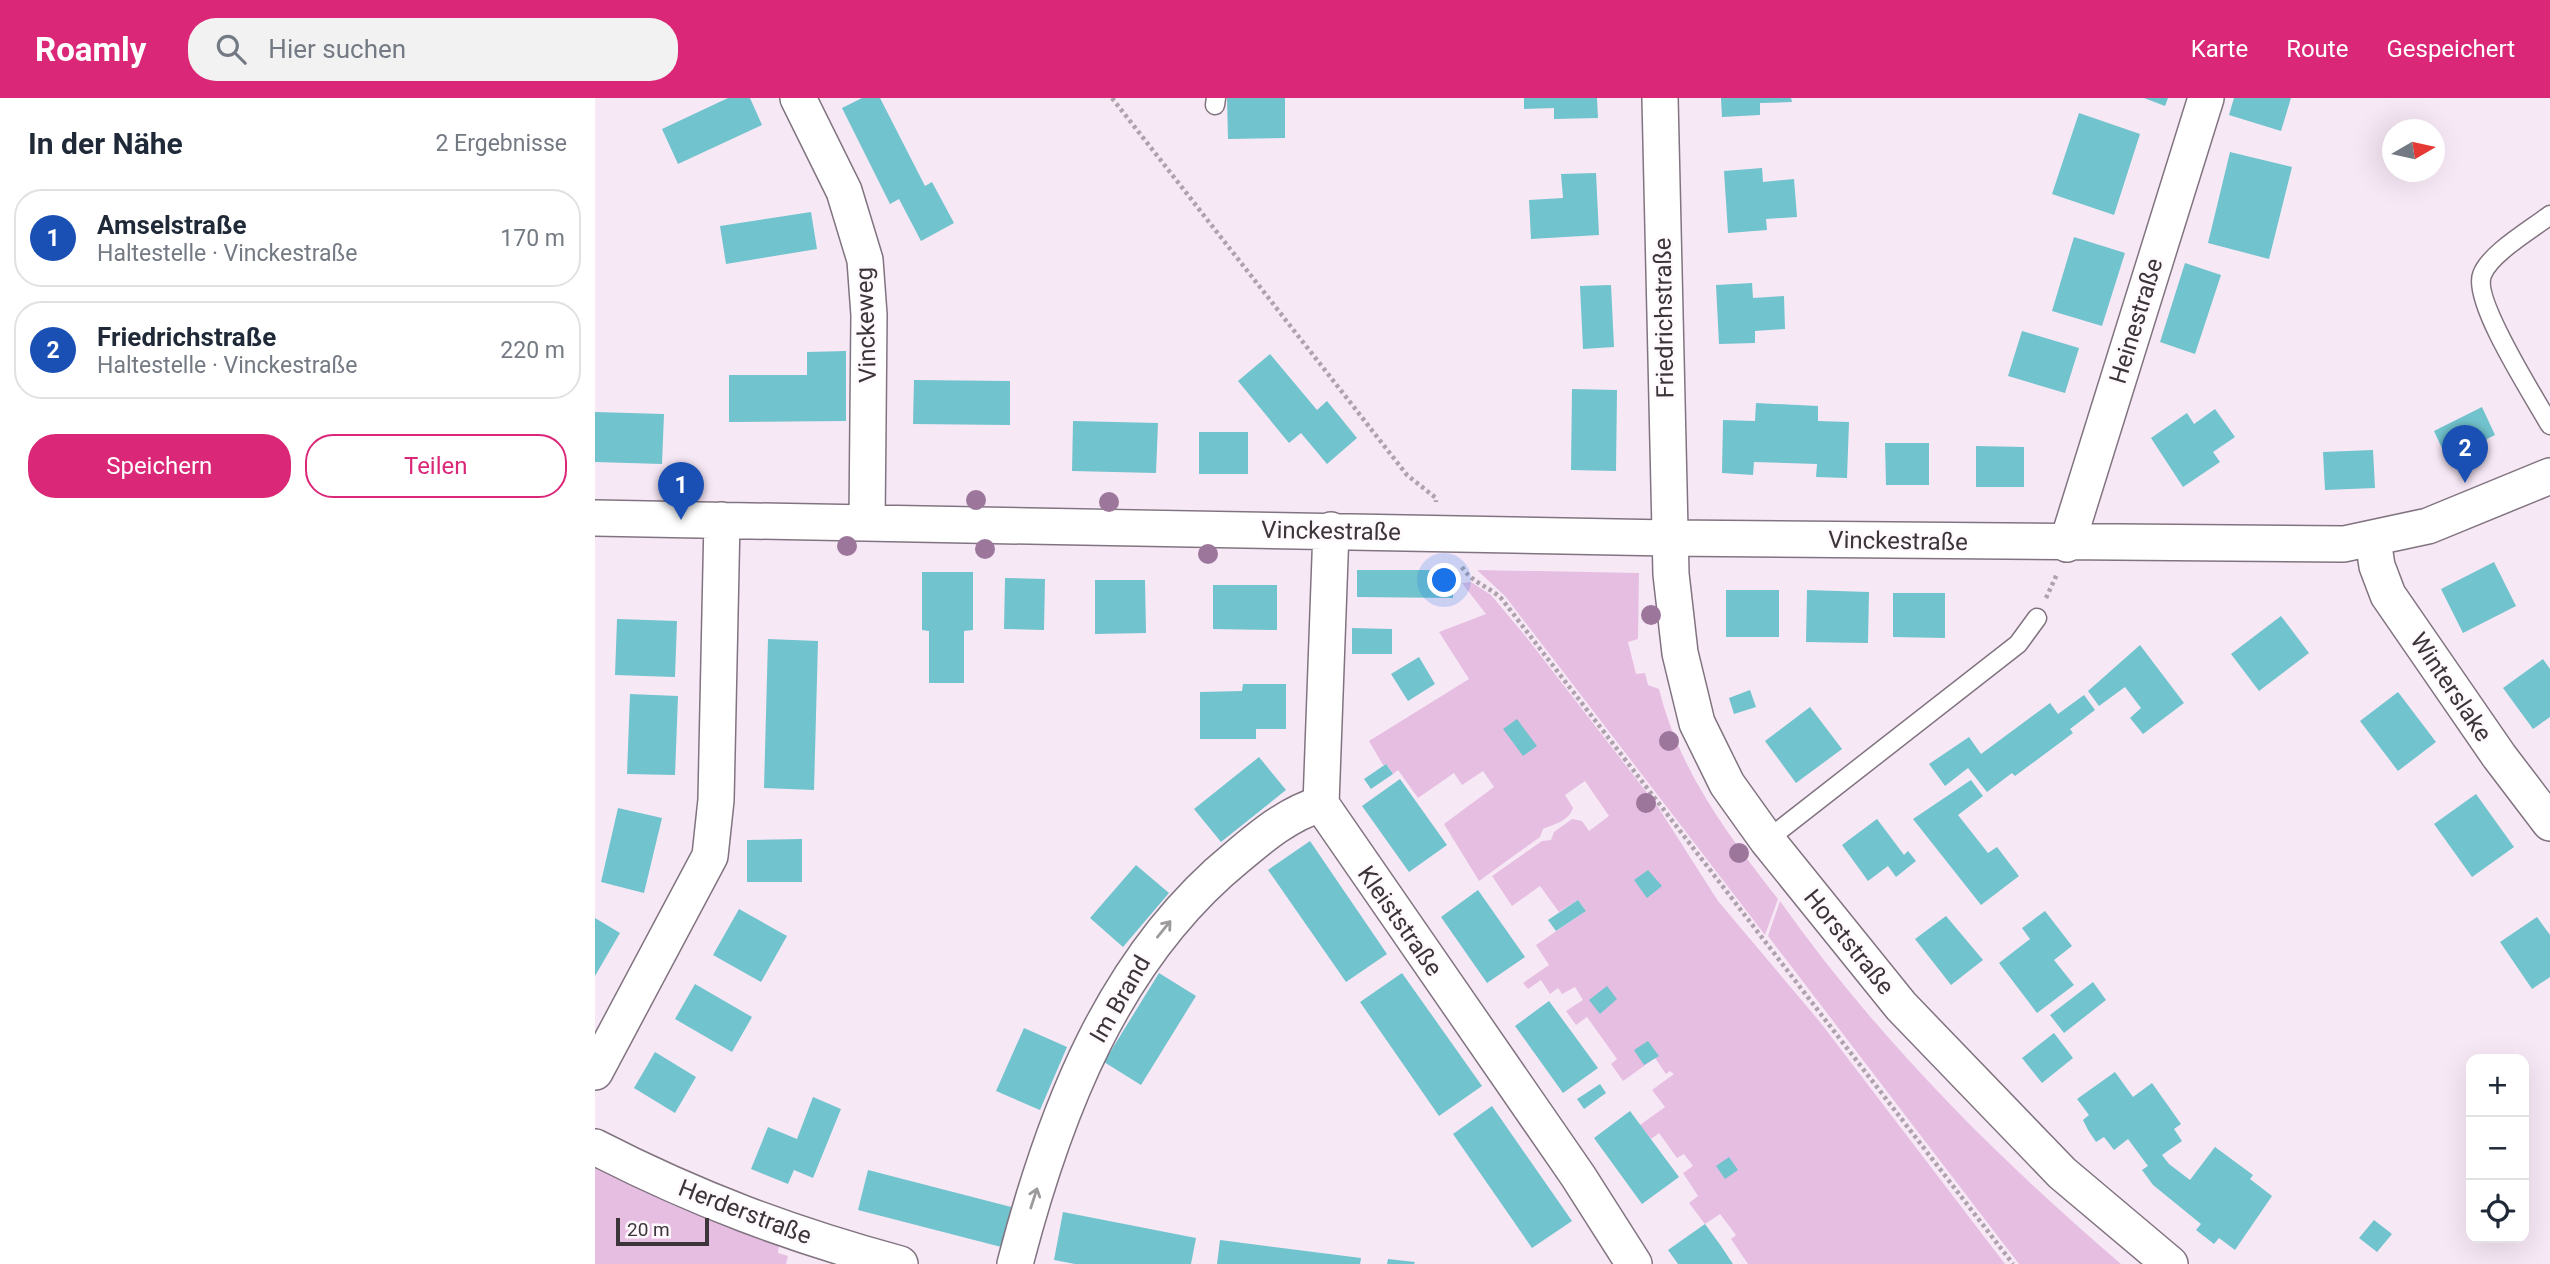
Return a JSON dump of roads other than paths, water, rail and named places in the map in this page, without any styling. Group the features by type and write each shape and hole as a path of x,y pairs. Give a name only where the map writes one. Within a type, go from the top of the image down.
{"street":[{"name":"Vinckeweg","path":"799,98 844,191 865,260 869,315 867,523"},
{"name":"Friedrichstraße","path":"1660,98 1669,538"},
{"name":"Heinestraße","path":"2067,544 2206,98"},
{"name":"Vinckestraße","path":"595,518 1669,538 2306,545 2373,540 2428,526 2550,475"},
{"path":"595,1072 710,856 716,800 722,520"},
{"path":"1321,804 1331,530"},
{"name":"Horststraße","path":"1669,538 1674,617 1697,723 1727,784 1767,840 1911,1016 2062,1173 2170,1264"},
{"name":"Winterslake","path":"2373,540 2377,566 2388,595 2499,756 2550,823"},
{"name":"Im Brand","path":"1015,1264 1055,1131 1090,1049 1133,972 1178,913 1225,867 1282,821 1321,804"},
{"name":"Kleiststraße","path":"1321,804 1578,1176 1634,1264"},
{"name":"Herderstraße","path":"595,1147 697,1197 810,1238 900,1264"}],"lane":[{"path":"2550,215 2488,265 2480,286 2490,316 2550,425"},
{"path":"1767,840 2018,644 2037,618"}],"place":[{"name":"Friedrichstraße","path":"2465,483"},
{"name":"Amselstraße","path":"681,520"}]}
